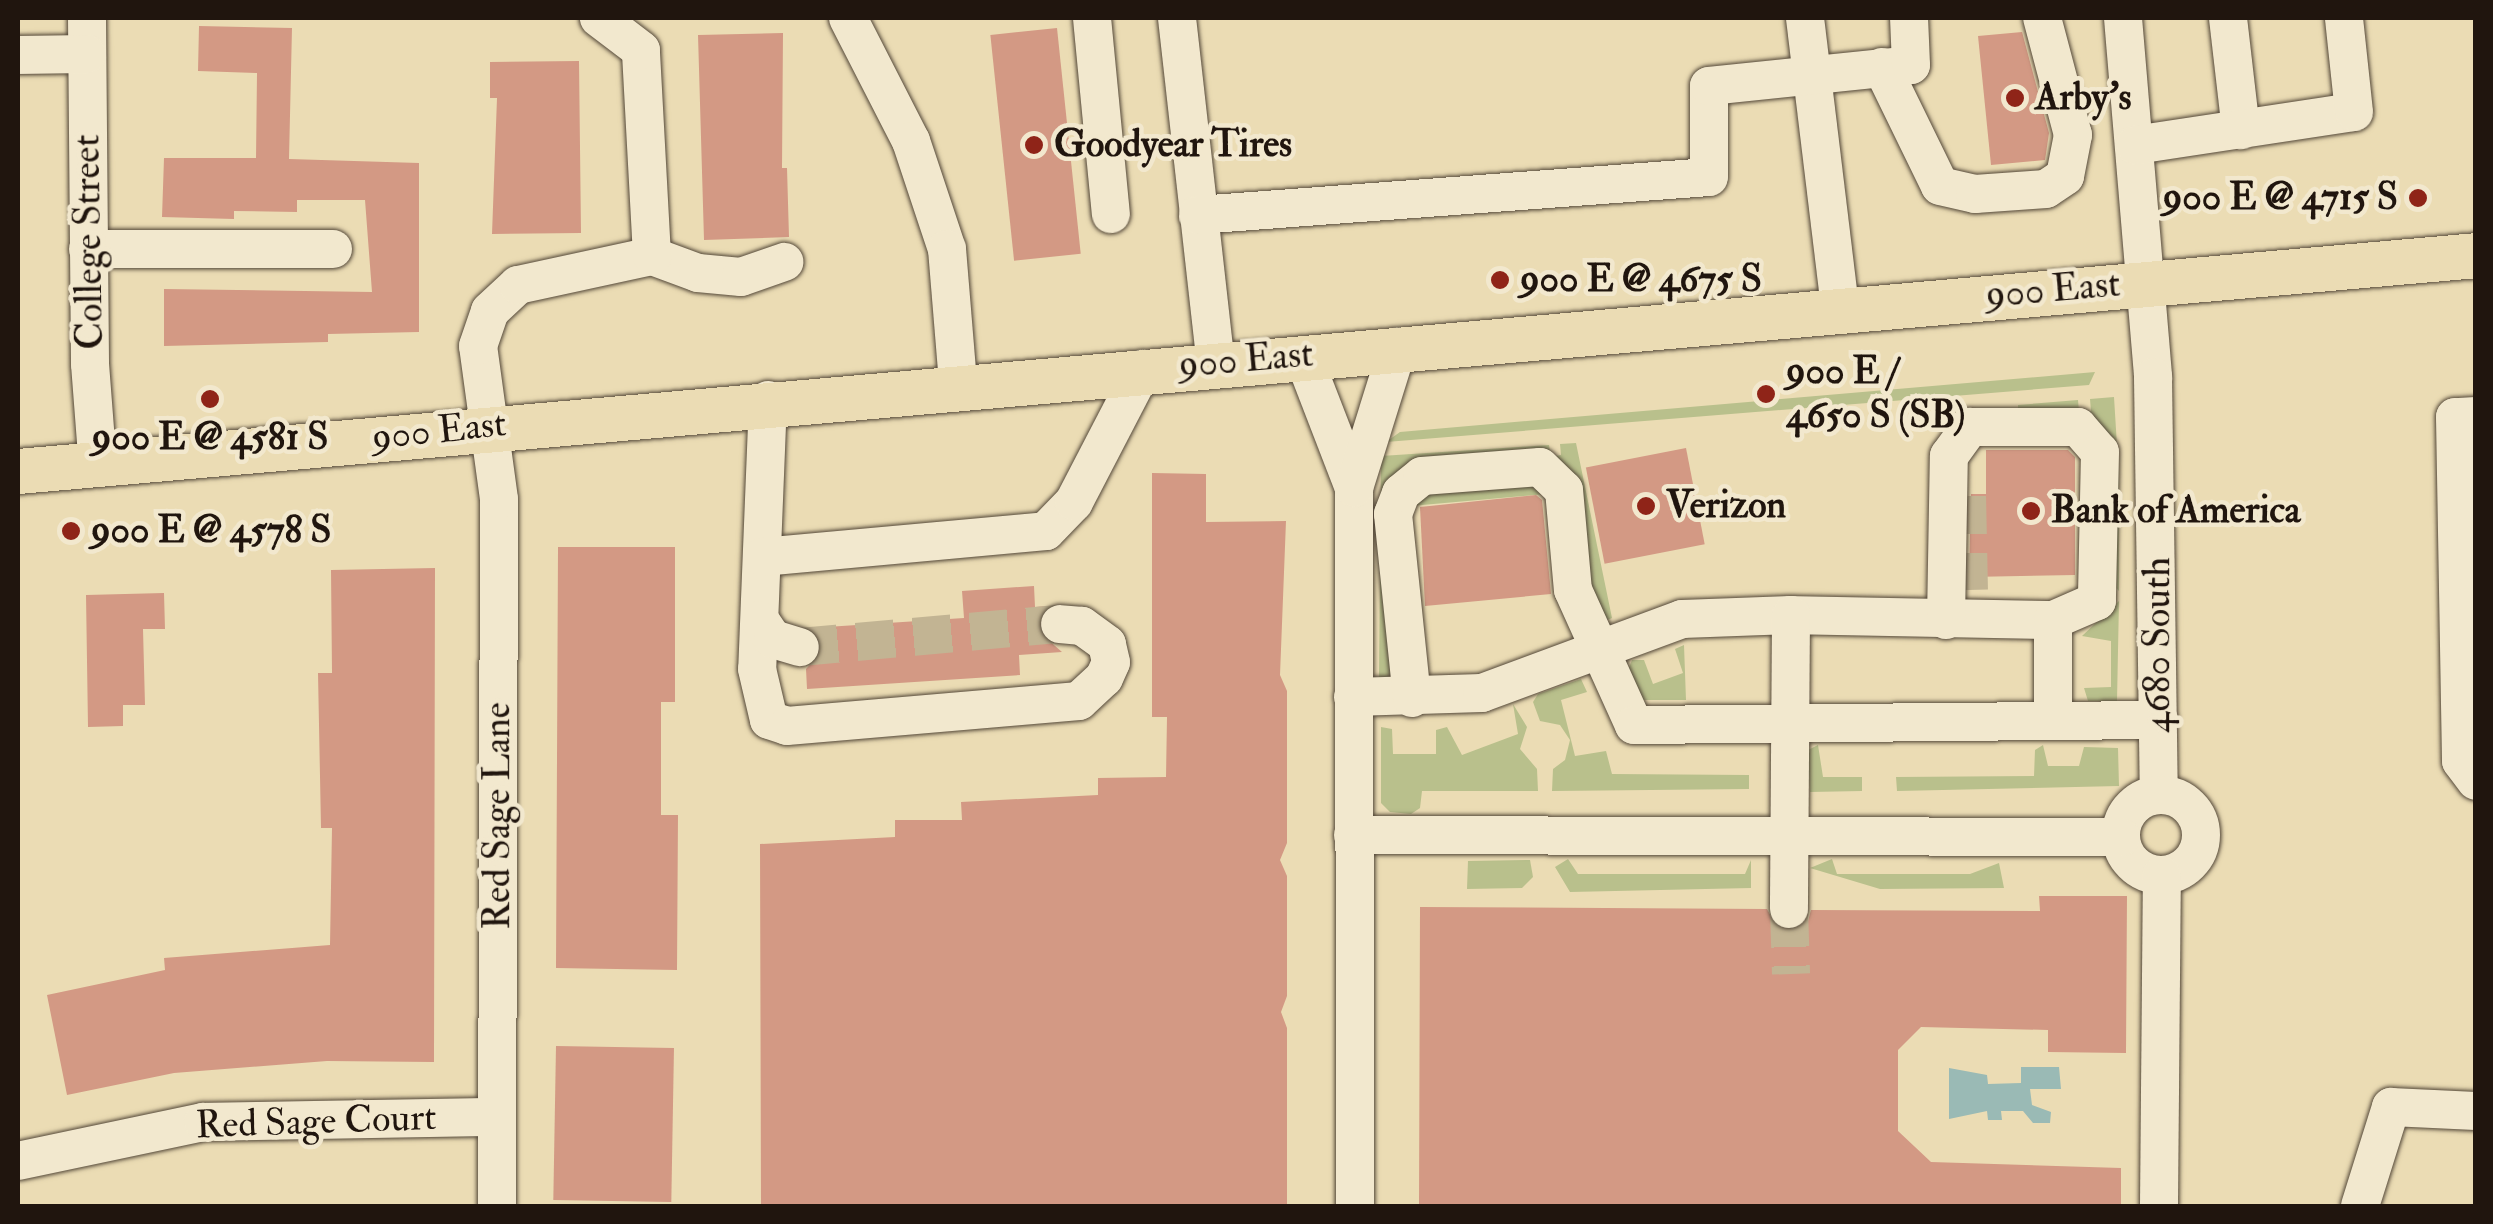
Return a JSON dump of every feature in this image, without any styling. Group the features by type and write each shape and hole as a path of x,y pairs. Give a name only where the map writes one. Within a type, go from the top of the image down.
{"main road":[{"name":"900 East","path":"18,471 98,467 768,400 2476,255"}],"street":[{"path":"599,18 641,50 652,256 698,273 741,277 784,262"},
{"path":"848,18 911,140 947,250 958,384"},
{"path":"1092,18 1110,214"},
{"path":"1177,18 1216,362"},
{"path":"1805,18 1840,309"},
{"path":"1198,215 1709,178 1710,86 1809,72 1911,65 1909,18"},
{"path":"1882,67 1940,186 1974,194 2046,189 2065,176 2074,136 2042,18"},
{"name":"4680 South","path":"2122,18 2148,282 2159,795"},
{"path":"2228,18 2241,130"},
{"path":"2136,145 2354,112 2344,18"},
{"path":"18,55 87,36"},
{"name":"College Street","path":"87,36 88,248 98,467"},
{"path":"88,248 333,250"},
{"name":"Red Sage Lane","path":"497,1206 499,500 478,346 490,311 518,286 652,256"},
{"path":"1355,1206 1354,488 1398,347"},
{"path":"1303,356 1354,488"},
{"path":"762,557 1046,531 1074,502 1143,368"},
{"path":"768,400 760,620 762,699 769,720 787,726 1079,701 1104,678 1111,662 1108,644 1082,626 1060,624"},
{"path":"2476,416 2455,417 2461,761 2476,782"},
{"path":"1353,697 1482,693 1598,646 1682,619 1955,605 2052,620 2097,601 2100,452 2078,427 1970,428 1950,456 1956,490 1955,605"},
{"path":"1412,698 1394,514 1402,493 1422,476 1540,467 1564,490 1573,590 1634,725 2159,720"},
{"path":"1789,909 1790,615"},
{"path":"760,620 773,639 800,647"},
{"path":"2052,620 2052,722"},
{"path":"2159,795 2186,803 2200,826 2188,865 2162,875 2130,860 2121,837 2128,813 2159,795"},
{"path":"1353,835 2121,837"},
{"path":"2159,1206 2162,875"},
{"path":"2360,1206 2391,1107 2476,1112"},
{"name":"Red Sage Court","path":"18,1161 203,1122 497,1117"}],"green space":[{"path":"2095,372 2089,385 1386,442 1400,432"},
{"path":"2114,397 2119,591 2111,583 2111,464 2018,413 2018,405 2078,400 2079,412 2091,411 2090,399"},
{"path":"1576,443 1612,618 1605,621 1583,576 1573,490 1409,471 1395,681 1379,680 1381,456 1549,445 1551,457 1561,455 1560,444"},
{"path":"1524,480 1547,489 1563,596 1555,599 1546,494 1411,506 1415,496"},
{"path":"2119,601 2117,701 2088,701 2084,688 2111,687 2111,641 2082,636"},
{"path":"1684,645 1686,700 1643,700 1628,670 1632,660 1644,660 1653,684 1683,673 1675,649"},
{"path":"1581,679 1587,692 1561,700 1575,756 1606,751 1612,774 1749,775 1749,789 1552,791 1553,769 1565,760 1570,740 1560,725 1540,721 1533,702 1538,694"},
{"path":"1513,704 1527,727 1520,749 1537,769 1538,791 1422,791 1420,808 1411,814 1390,812 1381,803 1381,727 1392,729 1393,754 1436,754 1436,730 1447,727 1462,755 1518,734"},
{"path":"1818,745 1823,777 1862,777 1862,791 1810,792 1808,750"},
{"path":"2043,745 2048,766 2079,766 2084,747 2118,748 2119,786 1897,791 1896,777 2034,776 2035,750"},
{"path":"1568,859 1578,874 1745,874 1751,860 1751,888 1570,892 1555,867"},
{"path":"1832,859 1837,874 1970,874 1999,863 2004,888 1880,889 1810,868"},
{"path":"1530,860 1533,877 1522,888 1467,889 1468,861"}],"water":[{"path":"2021,1067 2059,1067 2061,1089 2030,1089 2032,1105 2051,1112 2050,1123 2033,1123 2023,1111 2001,1111 2002,1120 1988,1120 1987,1111 1949,1119 1949,1068 1987,1075 1988,1084 2021,1083"}],"building":[{"path":"199,26 292,28 289,159 419,163 419,332 328,334 328,342 164,346 164,289 372,292 365,200 297,200 297,212 234,211 234,219 162,217 164,158 256,158 257,73 198,71"},
{"name":"Goodyear Tires","path":"1057,28 1081,254 1014,261 990,35"},
{"name":"Arby's","path":"2022,32 2049,133 2045,160 1991,165 1978,36"},
{"path":"783,33 782,168 787,168 789,237 704,240 698,35"},
{"path":"579,61 581,233 492,234 497,98 490,98 490,62"},
{"name":"Verizon","path":"1686,448 1705,544 1605,564 1586,467"},
{"name":"Bank of America","path":"1986,450 2068,450 2075,457 2075,575 1969,577 1971,494 1986,494"},
{"path":"1152,473 1206,474 1206,522 1286,521 1280,675 1287,691 1287,843 1280,860 1287,876 1287,996 1281,1012 1287,1028 1287,1206 761,1206 760,844 895,837 895,820 962,820 961,802 1098,795 1098,778 1166,777 1167,717 1152,717"},
{"path":"1536,495 1542,500 1551,594 1425,606 1420,507"},
{"path":"558,547 675,547 675,702 661,702 661,815 678,815 677,970 556,968"},
{"path":"435,568 434,1062 327,1061 174,1073 67,1095 47,995 165,970 164,958 330,945 332,828 321,828 318,673 332,673 331,570"},
{"path":"1034,586 1035,607 1047,606 1039,632 1062,652 1019,655 1020,675 807,689 806,669 822,652 811,628 964,618 962,591"},
{"path":"164,593 165,629 143,629 145,705 123,705 123,726 88,727 86,595"},
{"path":"2039,896 2127,896 2126,1053 2048,1052 2048,1030 1921,1027 1898,1050 1898,1131 1931,1162 2121,1168 2121,1206 1419,1206 1420,907 1767,909 1777,928 1790,931 1808,921 1811,910 2040,911"},
{"path":"556,1046 674,1048 671,1202 553,1200"}],"tunnel":[{"path":"1967,496 1969,590"},
{"path":"800,647 1060,624"},
{"path":"1789,909 1791,974"}],"place":[{"name":"Arby's","path":"2015,98"},
{"name":"Goodyear Tires","path":"1034,145"},
{"name":"900 E @ 4715 S","path":"2418,198"},
{"name":"900 E @ 4675 S","path":"1500,280"},
{"name":"900 E / 4650 S (SB)","path":"1766,394"},
{"name":"900 E @ 4581 S","path":"210,399"},
{"name":"Verizon","path":"1646,506"},
{"name":"Bank of America","path":"2031,511"},
{"name":"900 E @ 4578 S","path":"71,531"}]}
